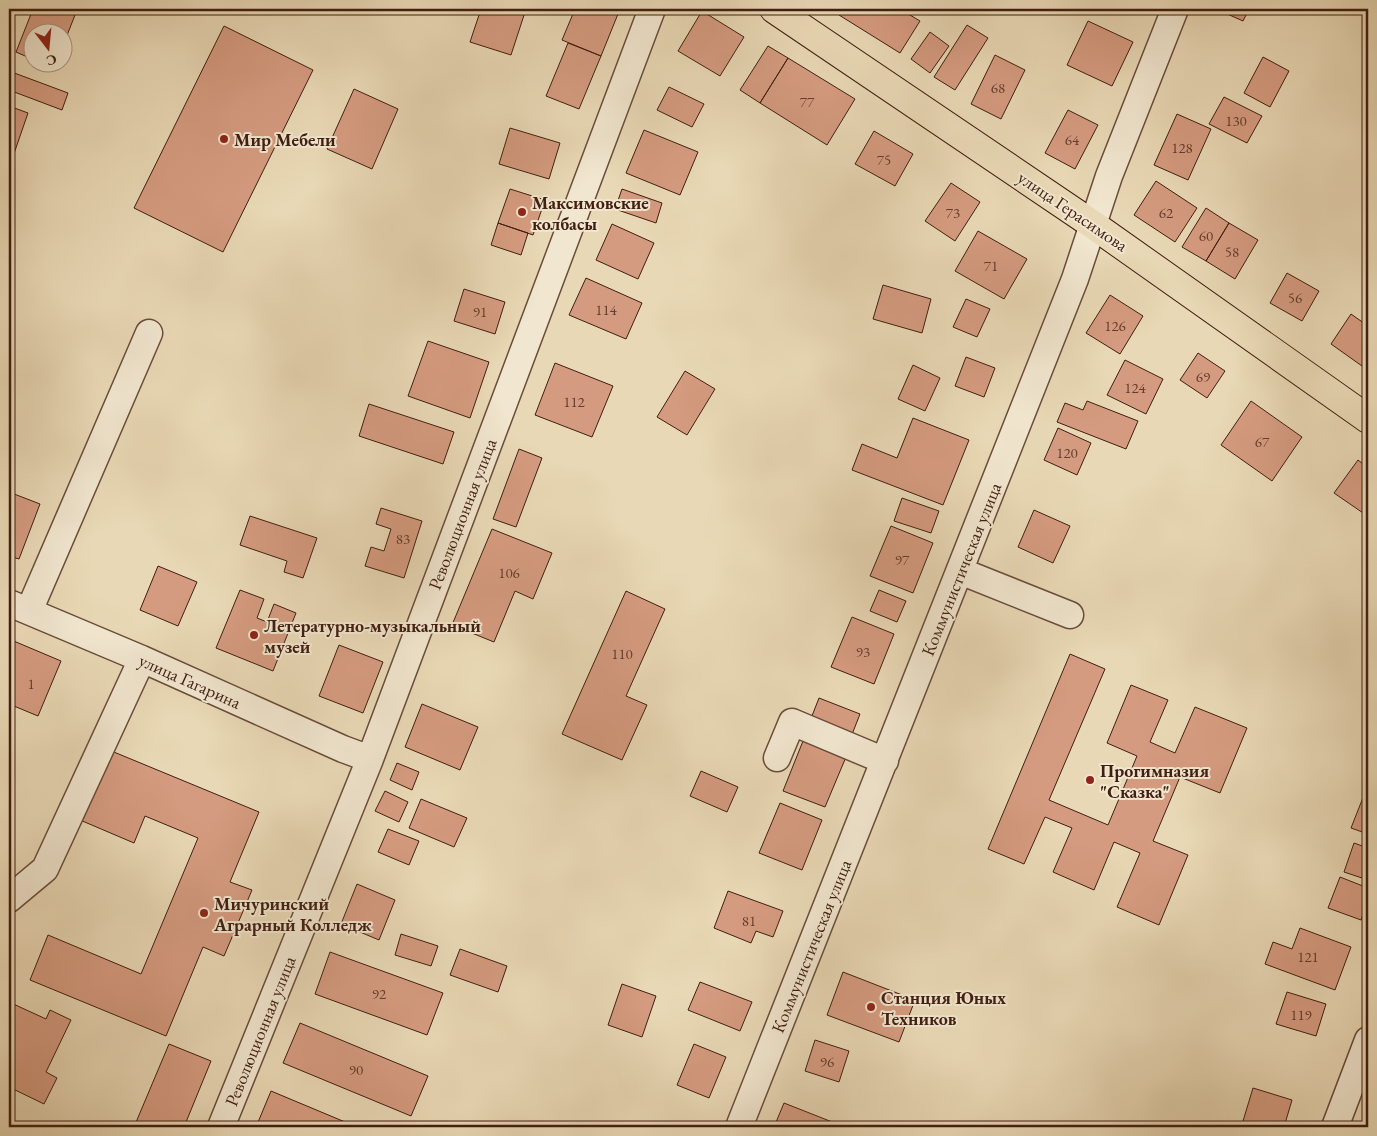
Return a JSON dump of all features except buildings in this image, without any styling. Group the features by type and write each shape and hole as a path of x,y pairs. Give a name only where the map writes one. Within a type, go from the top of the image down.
{"main road":[{"name":"улица Герасимова","path":"774,9 1092,224 1368,419"}],"street":[{"name":"Революционная улица","path":"221,1127 370,759 652,9"},
{"name":"Коммунистическая улица","path":"739,1127 1075,279 1109,176 1175,9"},
{"path":"19,607 149,334"},
{"path":"960,571 1070,615"},
{"name":"улица Гагарина","path":"19,607 142,659 343,749 370,759"},
{"path":"9,899 45,869 142,659"},
{"path":"777,758 792,722 884,760"},
{"path":"1335,1127 1368,1040"}],"place":[{"name":"Мир Мебели","path":"224,139"},
{"name":"Максимовские колбасы","path":"522,212"},
{"name":"Летературно-музыкальный музей","path":"254,635"},
{"name":"Прогимназия \"Сказка\"","path":"1090,780"},
{"name":"Мичуринский Аграрный Колледж","path":"204,913"},
{"name":"Станция Юных Техников","path":"871,1007"}]}
